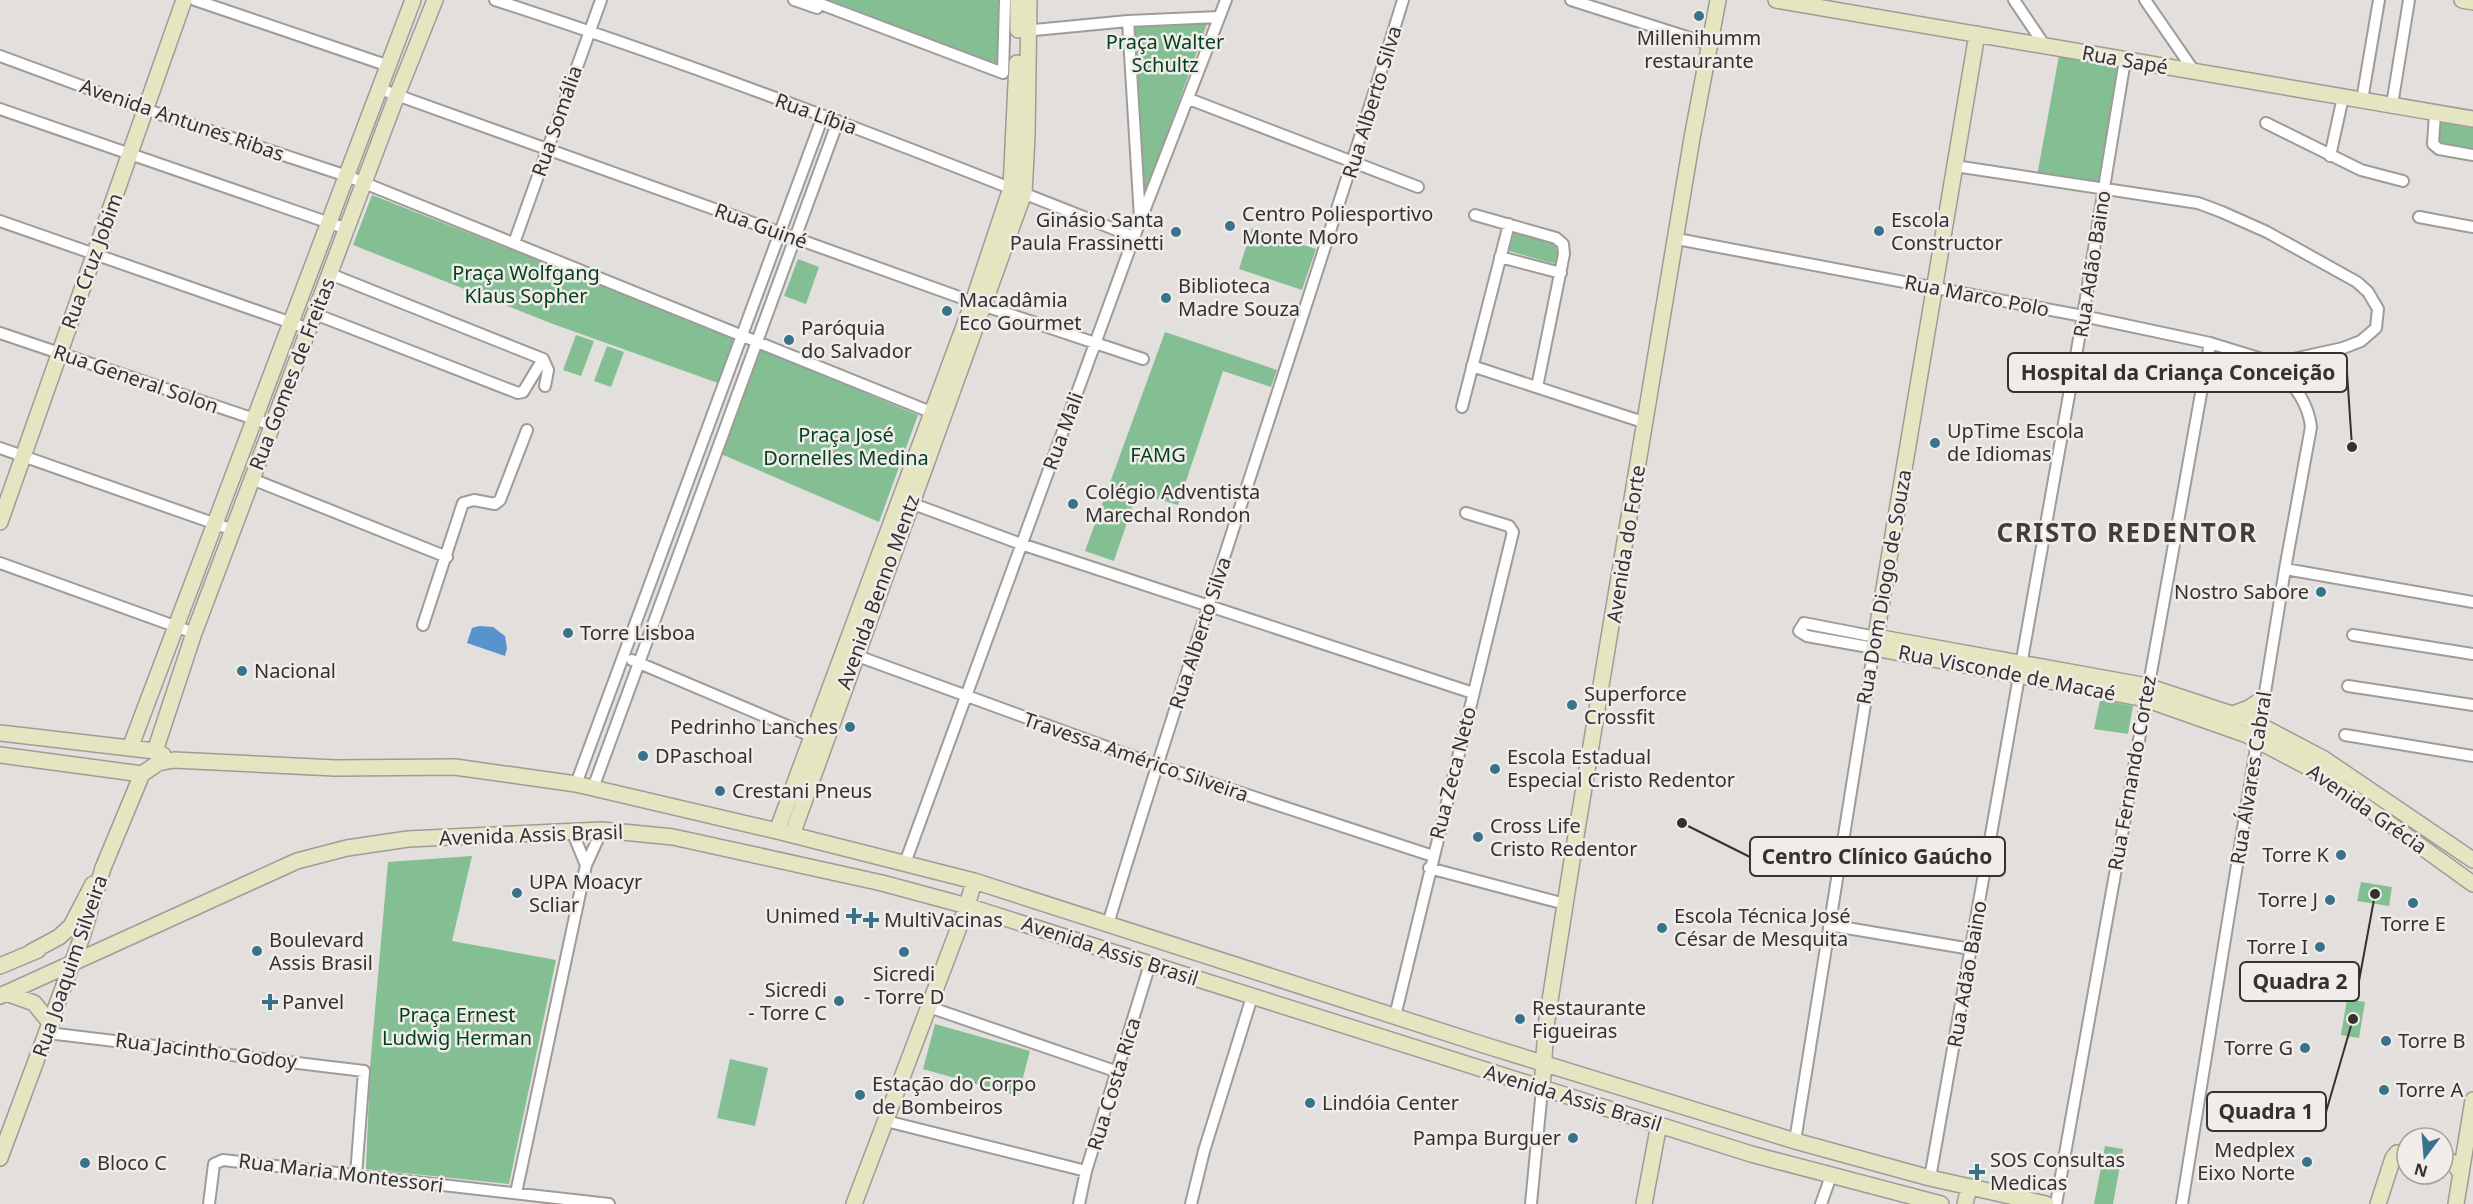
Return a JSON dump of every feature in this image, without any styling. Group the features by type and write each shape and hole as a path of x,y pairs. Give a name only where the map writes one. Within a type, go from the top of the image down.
{"street":[{"name":"Rua Cruz Jobim","path":"0,522 184,0"},
{"path":"195,0 389,66"},
{"name":"Rua Gomes de Freitas","path":"130,748 413,0"},
{"name":"Rua Gomes de Freitas","path":"156,751 194,633 435,0"},
{"name":"Rua Líbia","path":"496,0 589,31 823,116 1134,237"},
{"name":"Rua Somália","path":"514,243 601,0"},
{"path":"794,0 1022,79"},
{"path":"810,0 1003,74 1005,0"},
{"name":"Avenida Benno Mentz","path":"1018,0 1023,31"},
{"name":"Avenida Benno Mentz","path":"777,831 818,738 978,304 1017,191 1023,31 1029,0"},
{"name":"Rua Mali","path":"905,863 1134,237 1226,0"},
{"name":"Rua Alberto Silva","path":"1108,924 1156,765 1353,163 1403,0"},
{"path":"1571,0 1709,44"},
{"name":"Avenida do Forte","path":"1542,1089 1542,1062 1565,904 1718,0"},
{"name":"Rua Sapé","path":"1776,0 2473,119"},
{"path":"2014,0 2045,46"},
{"path":"2145,0 2194,71"},
{"path":"2362,100 2379,0"},
{"path":"2392,105 2409,0"},
{"path":"2462,0 2473,2"},
{"path":"1023,31 1128,21 1219,17"},
{"path":"1128,21 1140,221"},
{"name":"Rua Dom Diogo de Souza","path":"1795,1141 1875,642 1977,34"},
{"name":"Avenida Antunes Ribas","path":"0,56 144,109 347,176 758,340 937,415"},
{"name":"Rua Adão Baino","path":"1930,1178 2084,316 2125,60"},
{"name":"Rua Guiné","path":"380,89 978,304 1143,359"},
{"path":"2330,156 2343,97"},
{"path":"1189,99 1418,186"},
{"path":"0,109 347,229"},
{"path":"2436,113 2433,144 2439,149 2473,155"},
{"path":"576,784 823,116"},
{"path":"593,788 838,122"},
{"path":"2266,123 2370,174 2403,181"},
{"path":"1955,166 2198,203 2267,232 2338,269 2357,282 2375,301 2378,309 2376,328 2361,341 2275,363"},
{"path":"1475,215 1556,238 1563,244 1561,273 1538,387"},
{"path":"2419,217 2473,227"},
{"path":"0,220 309,329"},
{"path":"1462,407 1509,224"},
{"name":"Rua Marco Polo","path":"1677,239 2084,316 2210,343 2275,363"},
{"path":"1500,257 1561,273"},
{"path":"330,274 543,359 548,370 545,386"},
{"path":"315,314 518,393 523,392 530,384 543,359"},
{"name":"Rua General Solon","path":"0,333 272,425"},
{"name":"Rua Fernando Cortez","path":"2056,1204 2210,343"},
{"name":"Rua Álvares Cabral","path":"2182,1204 2285,569 2311,427 2310,415 2299,392 2275,363"},
{"path":"1472,366 1646,423"},
{"path":"423,625 463,503 474,500 495,504 500,500 527,430"},
{"path":"0,448 233,530"},
{"path":"252,478 447,557"},
{"path":"683,497 698,503"},
{"path":"905,501 1021,544 1473,693"},
{"name":"Rua Zeca Neto","path":"1395,1016 1513,530 1466,513"},
{"path":"0,563 194,633"},
{"path":"2285,569 2473,602"},
{"name":"Rua Visconde de Macaé","path":"1875,642 1800,633 1800,626 1803,623 1875,642 2146,692 2233,714 2259,733"},
{"path":"2353,635 2473,654"},
{"name":"Travessa Américo Silveira","path":"849,653 965,698 1156,765 1433,856"},
{"path":"623,657 818,738"},
{"path":"2348,686 2473,705"},
{"name":"Rua Visconde de Macaé","path":"2146,692 2259,733"},
{"path":"2233,714 2249,708 2264,698"},
{"path":"147,704 150,708 168,712"},
{"path":"599,721 614,726"},
{"path":"0,733 156,751 174,760"},
{"name":"Avenida Grécia","path":"2259,733 2324,759 2473,860"},
{"name":"Avenida Grécia","path":"2259,733 2319,773 2473,884"},
{"path":"2345,735 2473,756"},
{"name":"Avenida Benno Mentz","path":"792,835 818,738"},
{"path":"0,755 142,774"},
{"name":"Avenida Assis Brasil","path":"142,774 158,763 174,760 335,768 455,767 576,784 777,831 974,881 1795,1141 1930,1178 2046,1204"},
{"name":"Rua Joaquim Silveira","path":"0,1158 50,1028 70,965 84,934 103,868 142,774"},
{"path":"516,1193 586,865 602,830"},
{"name":"Avenida Assis Brasil","path":"3,994 256,879 307,858 347,848 408,839 572,831 602,830 673,837 870,880 967,906 1542,1089 1830,1176 1941,1204"},
{"path":"572,831 586,865"},
{"path":"0,966 59,937 71,926 85,896 103,868"},
{"path":"1430,868 1565,904"},
{"path":"2456,872 2473,876"},
{"path":"854,1204 967,906 974,881"},
{"path":"1829,925 1971,949"},
{"path":"31,952 84,934"},
{"name":"Rua Costa Rica","path":"1079,1204 1086,1171 1150,964"},
{"path":"3,994 34,1003 50,1028"},
{"path":"1191,1204 1204,1151 1252,997"},
{"path":"929,1007 1118,1072"},
{"name":"Rua Jacintho Godoy","path":"50,1028 364,1071 356,1175"},
{"path":"1531,1204 1542,1089"},
{"path":"2456,1204 2473,1100"},
{"path":"886,1121 1086,1171"},
{"path":"1644,1204 1659,1124"},
{"path":"2455,1153 2465,1147"},
{"path":"2378,1204 2395,1156"},
{"name":"Rua Maria Montessori","path":"209,1204 216,1161 609,1204"},
{"path":"2455,1168 2461,1174"},
{"path":"1821,1204 1830,1176"},
{"path":"1965,1204 1969,1187"}],"green space":[{"path":"810,0 1005,0 1003,73"},
{"name":"Praça Walter Schultz","path":"1208,21 1143,201 1134,26"},
{"path":"2060,50 2122,62 2098,185 2037,176"},
{"path":"2437,117 2473,123 2473,151 2441,146 2435,137"},
{"name":"Praça Wolfgang Klaus Sopher","path":"372,195 735,338 718,383 553,324 353,245"},
{"path":"1252,228 1316,249 1302,290 1239,269"},
{"path":"1514,233 1554,244 1560,253 1559,265 1509,251"},
{"path":"798,259 819,267 806,304 784,296"},
{"name":"FAMG","path":"1165,332 1277,370 1271,387 1223,371 1178,505 1137,493 1114,561 1085,551"},
{"path":"576,335 594,341 581,376 563,370"},
{"path":"607,346 624,352 611,387 594,381"},
{"name":"Praça José Dornelles Medina","path":"757,348 918,415 879,522 721,454"},
{"path":"2100,700 2133,706 2128,734 2094,729"},
{"name":"Praça Ernest Ludwig Herman","path":"472,856 452,941 556,960 509,1184 366,1169 370,1067 388,862"},
{"path":"2361,882 2392,887 2389,906 2357,901"},
{"path":"2347,999 2365,1002 2359,1038 2341,1035"},
{"path":"935,1024 1030,1051 1018,1096 923,1069"},
{"path":"730,1059 768,1068 755,1126 717,1118"},
{"path":"2105,1146 2123,1149 2113,1204 2094,1204"}],"water":[{"path":"493,627 505,636 507,648 505,656 467,643 472,628"}],"place":[{"name":"Millenihumm restaurante","path":"1699,16"},
{"name":"Centro Poliesportivo Monte Moro","path":"1230,226"},
{"name":"Escola Constructor","path":"1879,231"},
{"name":"Ginásio Santa Paula Frassinetti","path":"1176,232"},
{"name":"Biblioteca Madre Souza","path":"1166,298"},
{"name":"Macadâmia Eco Gourmet","path":"947,311"},
{"name":"Paróquia do Salvador","path":"789,340"},
{"name":"UpTime Escola de Idiomas","path":"1935,443"},
{"name":"Hospital da Criança Conceição","path":"2352,447"},
{"name":"Colégio Adventista Marechal Rondon","path":"1073,504"},
{"name":"Nostro Sabore","path":"2321,592"},
{"name":"Torre Lisboa","path":"568,633"},
{"name":"Nacional","path":"242,671"},
{"name":"Superforce Crossfit","path":"1572,705"},
{"name":"Pedrinho Lanches","path":"850,727"},
{"name":"DPaschoal","path":"643,756"},
{"name":"Escola Estadual Especial Cristo Redentor","path":"1495,769"},
{"name":"Crestani Pneus","path":"720,791"},
{"name":"Centro Clínico Gaúcho","path":"1682,823"},
{"name":"Cross Life Cristo Redentor","path":"1478,837"},
{"name":"Torre K","path":"2341,855"},
{"name":"UPA Moacyr Scliar","path":"517,893"},
{"name":"Quadra 2","path":"2375,894"},
{"name":"Torre J","path":"2330,900"},
{"name":"Torre E","path":"2413,903"},
{"name":"Unimed","path":"854,916"},
{"name":"MultiVacinas","path":"871,920"},
{"name":"Escola Técnica José César de Mesquita","path":"1662,928"},
{"name":"Torre I","path":"2320,947"},
{"name":"Boulevard Assis Brasil","path":"257,951"},
{"name":"Sicredi - Torre D","path":"904,952"},
{"name":"Sicredi - Torre C","path":"839,1001"},
{"name":"Panvel","path":"270,1002"},
{"name":"Restaurante Figueiras","path":"1520,1019"},
{"name":"Quadra 1","path":"2353,1019"},
{"name":"Torre B","path":"2386,1041"},
{"name":"Torre G","path":"2305,1048"},
{"name":"Torre A","path":"2384,1090"},
{"name":"Estação do Corpo de Bombeiros","path":"860,1095"},
{"name":"Lindóia Center","path":"1310,1103"},
{"name":"Pampa Burguer","path":"1573,1138"},
{"name":"Medplex Eixo Norte","path":"2307,1162"},
{"name":"Bloco C","path":"85,1163"},
{"name":"SOS Consultas Medicas","path":"1977,1172"}],"district":[{"name":"CRISTO REDENTOR","path":"2127,533"}]}
